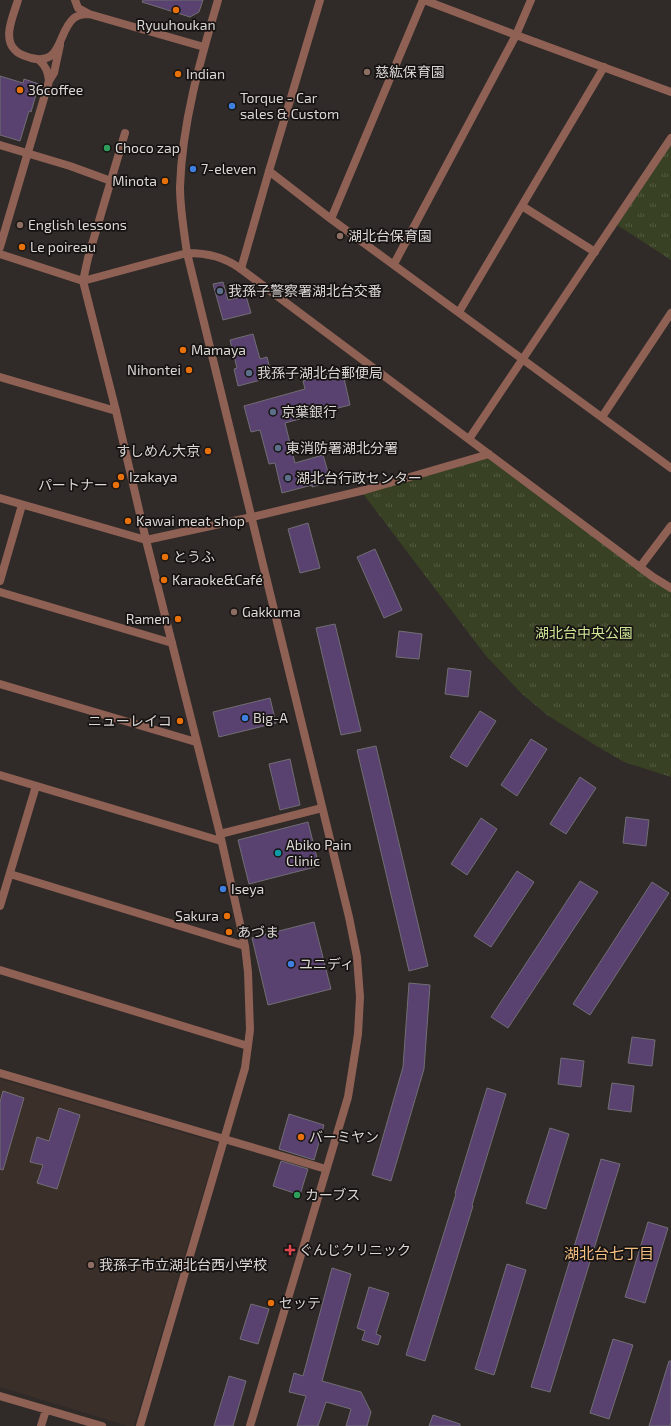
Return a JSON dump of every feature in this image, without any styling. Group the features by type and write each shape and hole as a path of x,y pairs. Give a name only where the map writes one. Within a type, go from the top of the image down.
{"street":[{"path":"18,0 11,25 10,41 16,52 23,56 39,60 49,57 60,45"},
{"path":"75,0 78,8 88,14 204,47"},
{"path":"218,0 204,47 188,112 182,150 180,188 182,220 187,253 349,917 357,957 360,997 358,1034 350,1090 250,1426"},
{"path":"241,269 320,0"},
{"path":"331,219 423,0 671,92"},
{"path":"394,264 516,35 531,0"},
{"path":"0,247 29,153 49,81 54,73 63,33 75,17 88,14"},
{"path":"39,60 48,73 49,81"},
{"path":"460,312 604,67"},
{"path":"125,133 88,258 83,281 116,411 245,946 250,1030 245,1068 140,1426"},
{"path":"469,439 524,360 671,138"},
{"path":"0,145 29,153 111,181"},
{"path":"269,171 331,219 671,468"},
{"path":"522,206 595,252"},
{"path":"0,254 83,281 187,253 215,255 230,261 640,567 671,588"},
{"path":"602,417 671,313"},
{"path":"0,377 116,411"},
{"path":"0,498 146,540 365,490 489,454"},
{"path":"0,581 22,505"},
{"path":"640,567 671,526"},
{"path":"0,592 172,643"},
{"path":"0,684 196,742"},
{"path":"0,775 220,838 322,808"},
{"path":"0,906 36,786"},
{"path":"10,874 245,946"},
{"path":"0,970 248,1046"},
{"path":"0,1073 326,1169"},
{"path":"0,1396 102,1426"},
{"path":"41,1426 46,1410"}],"shaded area":[{"name":"我孫子市立湖北台西小学校","path":"0,1079 218,1143 134,1426 128,1426 0,1387"}],"green space":[{"path":"671,138 671,260 614,223"},
{"name":"湖北台中央公園","path":"489,454 671,588 671,777 624,762 547,715 522,694 486,656 361,491"}],"building":[{"path":"143,0 203,0 199,12 190,17 142,2"},
{"path":"0,76 23,83 24,79 39,84 31,112 29,111 20,141 0,135"},
{"path":"223,282 228,300 246,296 251,313 223,320 213,284"},
{"path":"253,334 260,359 267,357 272,377 238,386 234,369 237,368 230,340"},
{"path":"342,369 350,405 285,423 295,463 323,455 331,482 312,487 312,485 282,493 275,463 269,464 260,430 251,432 244,406 305,389 303,381"},
{"path":"308,523 320,568 300,573 288,529"},
{"path":"375,549 402,610 384,618 357,557"},
{"path":"335,624 361,731 341,735 316,628"},
{"path":"399,631 422,634 419,659 396,657"},
{"path":"448,668 471,671 468,697 445,694"},
{"name":"Big-A","path":"270,698 276,723 219,737 213,712"},
{"path":"480,711 496,721 467,767 450,757"},
{"path":"531,739 547,749 517,796 501,785"},
{"path":"376,746 428,966 409,971 357,750"},
{"path":"290,759 300,805 280,810 269,764"},
{"path":"580,777 596,788 566,834 550,824"},
{"path":"626,817 649,820 646,846 623,843"},
{"path":"481,818 497,829 467,875 451,864"},
{"name":"Abiko Pain Clinic","path":"308,822 319,866 249,884 238,840"},
{"path":"517,871 534,882 491,947 474,936"},
{"path":"580,881 598,892 508,1028 491,1017"},
{"path":"652,882 669,893 590,1015 573,1004"},
{"name":"ユニディ","path":"314,922 331,989 268,1005 252,938"},
{"path":"409,983 430,985 424,1069 391,1181 372,1175 403,1067"},
{"path":"632,1037 655,1040 652,1066 628,1063"},
{"path":"561,1058 584,1061 581,1087 558,1084"},
{"path":"612,1083 634,1086 631,1112 608,1109"},
{"path":"487,1088 506,1094 425,1361 406,1355"},
{"path":"3,1091 24,1098 3,1170 0,1169 0,1102"},
{"path":"59,1108 80,1115 57,1189 37,1183 43,1165 30,1162 37,1137 49,1141"},
{"name":"バーミヤン","path":"289,1114 324,1125 314,1160 279,1149"},
{"path":"550,1128 569,1134 546,1209 526,1203"},
{"path":"601,1159 620,1164 550,1392 531,1387"},
{"path":"281,1161 308,1169 300,1195 273,1186"},
{"path":"648,1222 668,1228 645,1303 625,1297"},
{"path":"507,1264 526,1270 494,1375 475,1369"},
{"path":"332,1268 351,1274 322,1381 361,1392 371,1412 367,1426 346,1426 351,1409 326,1402 318,1426 297,1426 306,1396 289,1392 294,1373 303,1376"},
{"path":"369,1287 389,1293 376,1334 381,1336 378,1345 362,1340 365,1331 357,1328"},
{"path":"251,1304 269,1309 258,1344 240,1339"},
{"path":"613,1339 633,1345 609,1419 590,1413"},
{"path":"669,1361 671,1361 670,1426 649,1426"},
{"path":"229,1376 246,1381 233,1426 214,1426"},
{"path":"433,1415 460,1424 460,1426 429,1426"}],"place":[{"name":"Ryuuhoukan","path":"176,10"},
{"name":"慈紘保育園","path":"367,72"},
{"name":"Indian","path":"178,74"},
{"name":"36coffee","path":"20,90"},
{"name":"Torque - Car sales & Custom","path":"232,106"},
{"name":"Choco zap","path":"107,148"},
{"name":"7-eleven","path":"193,169"},
{"name":"Minota","path":"165,181"},
{"name":"English lessons","path":"20,225"},
{"name":"湖北台保育園","path":"340,236"},
{"name":"Le poireau","path":"22,247"},
{"name":"我孫子警察署湖北台交番","path":"220,291"},
{"name":"Mamaya","path":"183,350"},
{"name":"Nihontei","path":"189,370"},
{"name":"我孫子湖北台郵便局","path":"249,373"},
{"name":"京葉銀行","path":"273,412"},
{"name":"東消防署湖北分署","path":"278,448"},
{"name":"すしめん大京","path":"208,451"},
{"name":"Izakaya","path":"121,477"},
{"name":"湖北台行政センター","path":"288,478"},
{"name":"パートナー","path":"116,485"},
{"name":"Kawai meat shop","path":"128,521"},
{"name":"とうふ","path":"165,557"},
{"name":"Karaoke&Café","path":"164,580"},
{"name":"Gakkuma","path":"234,612"},
{"name":"Ramen","path":"178,619"},
{"name":"Big-A","path":"245,718"},
{"name":"ニューレイコ","path":"180,721"},
{"name":"Abiko Pain Clinic","path":"278,853"},
{"name":"Iseya","path":"223,889"},
{"name":"Sakura","path":"227,916"},
{"name":"あづま","path":"229,932"},
{"name":"ユニディ","path":"291,964"},
{"name":"バーミヤン","path":"301,1137"},
{"name":"カーブス","path":"297,1195"},
{"name":"ぐんじクリニック","path":"290,1250"},
{"name":"我孫子市立湖北台西小学校","path":"91,1265"},
{"name":"セッテ","path":"271,1303"}],"district":[{"name":"湖北台七丁目","path":"609,1254"}]}
